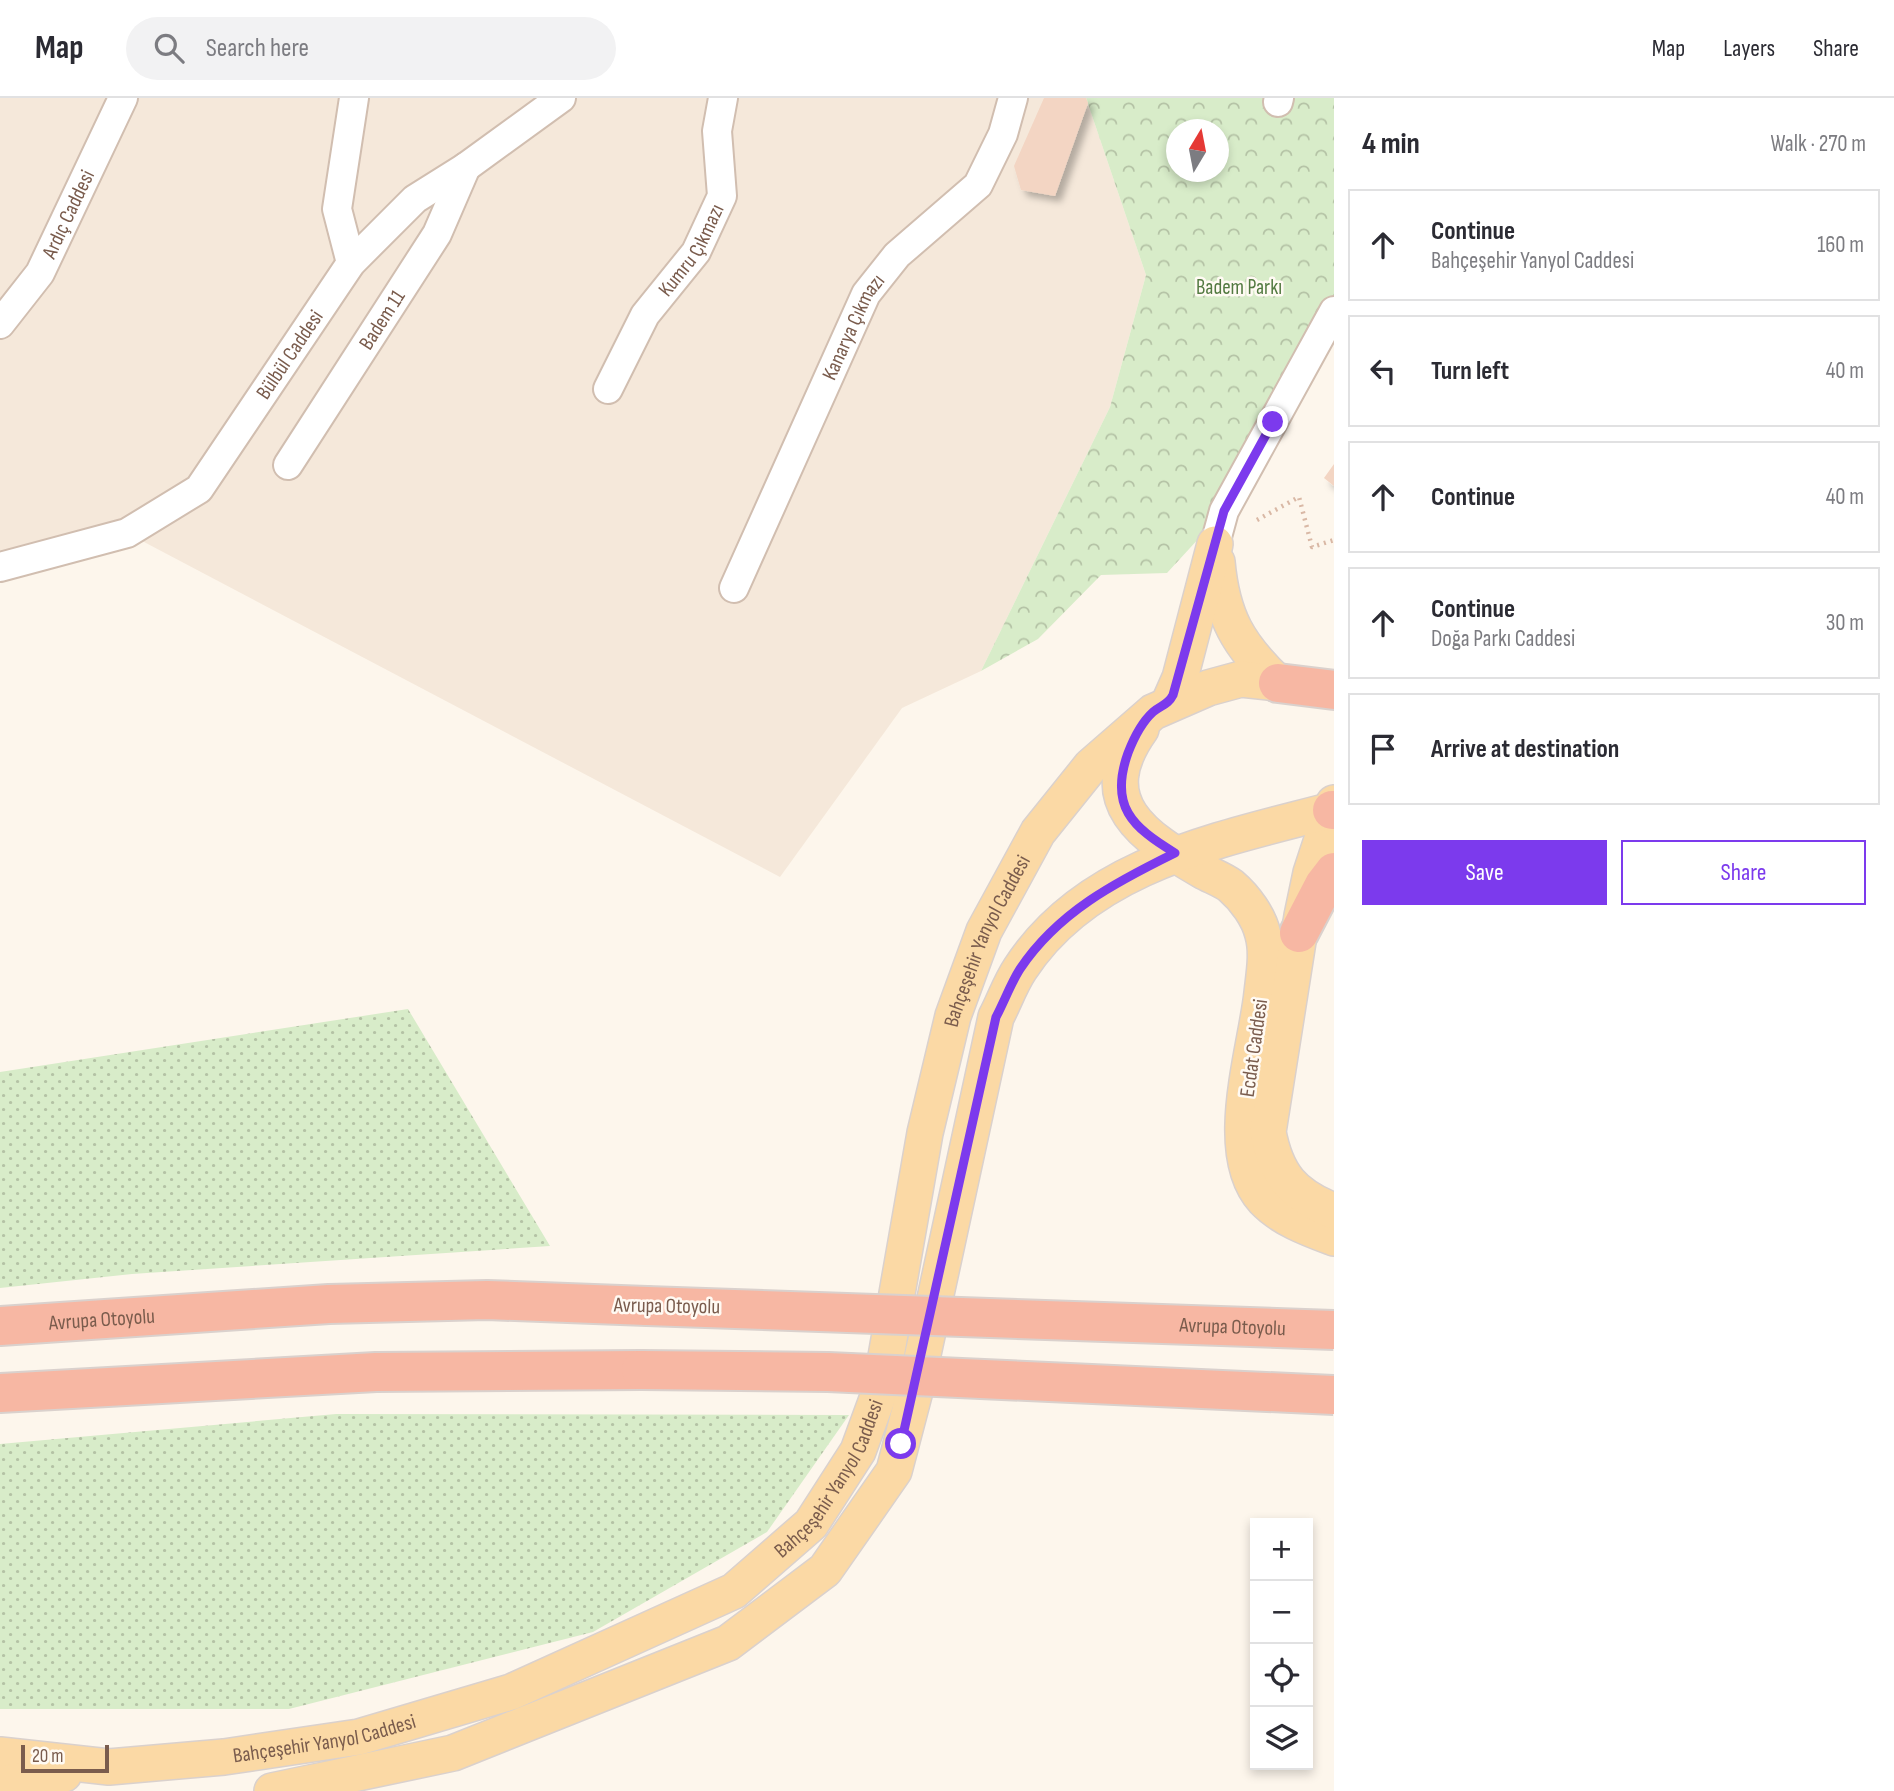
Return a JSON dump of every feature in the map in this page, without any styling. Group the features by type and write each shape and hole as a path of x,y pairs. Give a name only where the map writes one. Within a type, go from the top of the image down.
{"highway":[{"path":"1284,683 1334,690"},
{"path":"1299,933 1324,885 1334,872"},
{"name":"Avrupa Otoyolu","path":"0,1326 329,1304 487,1300 1334,1331"},
{"path":"0,1393 376,1372 641,1370 908,1375 1334,1395"}],"main road":[{"path":"1215,544 1220,596 1233,629 1250,657 1284,683 1320,694 1334,706"},
{"path":"1161,707 1180,678 1215,544"},
{"name":"Bahçeşehir Yanyol Caddesi","path":"0,1755 108,1767 224,1757 359,1737 511,1692 734,1591 811,1524 858,1451 880,1391 925,1133 953,1016 984,931 1038,832 1091,766 1161,707 1208,688 1241,679 1284,683"},
{"name":"Ecdat Caddesi","path":"1161,707 1133,740 1121,774 1120,792 1128,814 1140,830 1231,886 1250,907 1263,934 1265,962 1242,1143 1250,1173 1263,1199 1289,1219 1334,1238"},
{"name":"Bahçeşehir Yanyol Caddesi","path":"272,1791 453,1754 728,1643 825,1570 894,1471 915,1391 996,1017 1020,969 1048,935 1083,903 1175,853 1333,808"},
{"name":"Ecdat Caddesi","path":"1333,808 1311,873 1268,1132 1274,1163 1290,1183 1316,1204 1334,1212"},
{"path":"384,1791 453,1754"},
{"path":"0,1784 108,1767"}],"street":[{"name":"Ardıç Caddesi","path":"0,324 10,294 40,273 123,98"},
{"path":"351,263 337,209 354,98"},
{"name":"Bülbül Caddesi","path":"0,566 127,533 199,489 351,263 415,199 466,167 561,98"},
{"name":"Kumru Çıkmazı","path":"608,389 645,315 696,252 722,196 717,131 723,98"},
{"name":"Kanarya Çıkmazı","path":"734,588 866,294 897,255 978,185 1003,134 1013,98"},
{"name":"Badem 11","path":"288,465 437,234 466,167"},
{"path":"1215,544 1224,511 1334,311"}],"path":[{"path":"1257,520 1298,497 1312,547 1334,540"}],"shaded area":[{"path":"0,98 1086,98 1146,275 1110,407 981,671 902,708 780,877 127,533 0,566"}],"green space":[{"name":"Badem Parkı","path":"1086,98 1264,98 1278,102 1279,98 1334,98 1334,311 1224,511 1167,573 1101,575 1038,639 981,671 1110,407 1146,275"},
{"path":"408,1009 550,1246 132,1274 0,1288 0,1072"},
{"path":"336,1414 849,1415 767,1532 593,1632 289,1709 0,1709 0,1444"}],"building":[{"path":"1044,98 1086,98 1088,103 1055,196 1021,190 1014,166"},
{"path":"1334,464 1334,486 1324,478"}],"route":[{"path":"901,1444 915,1391 996,1017 1020,969 1048,935 1083,903 1124,878 1175,853 1140,830 1128,814 1120,792 1121,774 1133,740 1153,712 1169,703 1173,695 1180,678 1224,511 1273,422"}]}
